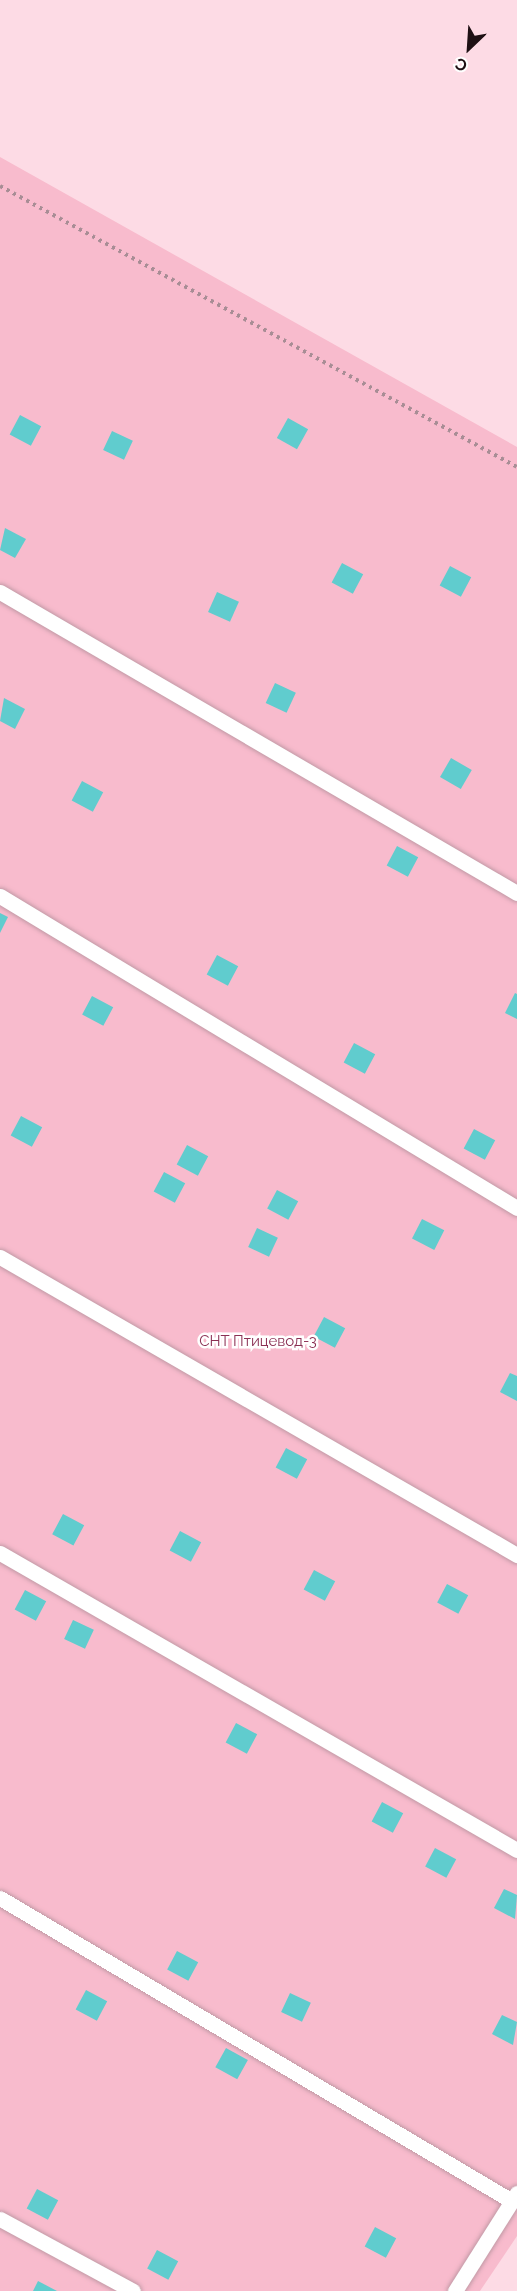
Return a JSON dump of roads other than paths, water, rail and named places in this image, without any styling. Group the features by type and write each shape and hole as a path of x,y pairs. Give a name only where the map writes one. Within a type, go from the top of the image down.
{"lane":[{"path":"0,592 517,893"},
{"path":"0,896 517,1208"},
{"path":"0,1257 517,1555"},
{"path":"0,1553 517,1850"},
{"path":"0,1898 515,2197 455,2291"},
{"path":"0,2219 133,2291"}],"park label":[{"name":"СНТ Птицевод-3","path":"258,1342"}]}
